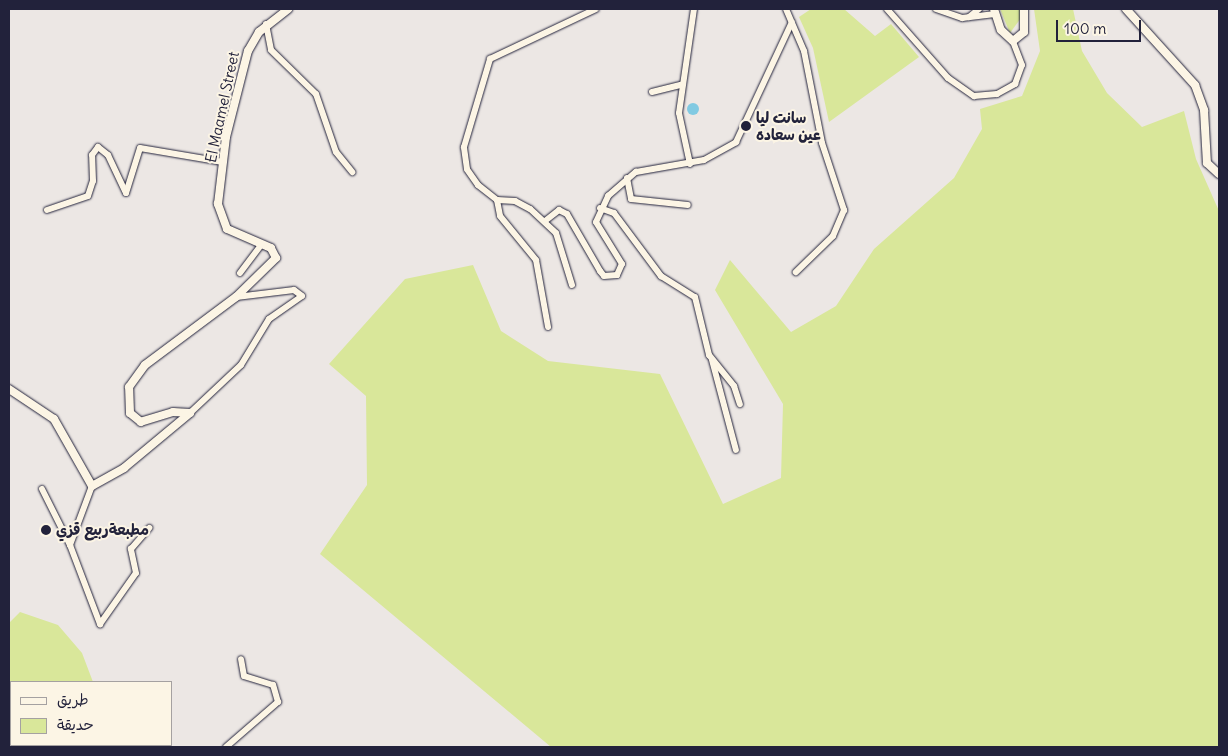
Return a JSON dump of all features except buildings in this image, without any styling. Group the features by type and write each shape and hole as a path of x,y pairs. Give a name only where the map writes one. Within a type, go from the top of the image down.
{"street":[{"name":"El Maamel Street","path":"262,244 234,234 223,222 218,204 223,162 248,51 266,24 288,9"},
{"path":"548,327 536,260 500,216 497,200 471,177 464,147 490,59 596,9"},
{"path":"690,164 680,126 681,85 694,9"},
{"path":"786,9 804,51 822,143 844,210 832,236 796,272"},
{"path":"887,9 948,78 974,96 997,94 1015,84 1022,65 1013,41 1001,30 995,12 968,18 936,9"},
{"path":"968,18 979,9"},
{"path":"1013,41 1024,32 1024,9"},
{"path":"1126,9 1195,85 1204,110 1207,163 1219,174"},
{"path":"545,221 559,210 567,214 604,276 616,275 622,264 596,222 600,208 627,178 651,166 690,164 739,139 764,74 792,22"},
{"path":"266,24 271,50 316,94 336,152 352,172"},
{"path":"652,92 681,85"},
{"path":"48,210 88,196 93,181 92,155 98,148 108,155 126,193 140,148 223,162"},
{"path":"627,178 631,199 688,205"},
{"path":"497,200 515,201 545,221 562,243 572,285"},
{"path":"600,208 614,213 661,276 694,297 736,450"},
{"path":"190,413 173,412 141,422 130,413 129,387 153,358 236,297 276,258 274,250 262,244 240,273"},
{"path":"70,545 92,486 115,474 190,413 241,365 269,319 302,296 294,290 236,297"},
{"path":"712,360 734,386 740,404"},
{"path":"9,389 54,419 92,486"},
{"path":"42,489 70,545 100,624 136,573 131,549 149,528"},
{"path":"226,747 278,702 273,685 244,676 241,659"}],"green space":[{"path":"811,9 844,9 875,36 891,24 919,57 829,122 813,48 799,17"},
{"path":"1000,9 1020,9 1021,18 1010,33"},
{"path":"1034,9 1073,9 1082,51 1107,93 1142,127 1184,111 1196,159 1219,211 1219,747 551,747 320,554 367,485 366,396 329,364 405,279 473,265 501,331 548,361 660,374 723,504 781,478 783,404 715,290 730,260 791,332 836,306 874,249 954,178 982,129 980,109 1022,96 1040,51"},
{"path":"20,612 58,625 82,653 93,681 10,681 10,746 120,747 9,747 9,623"}],"water":[{"path":"695,103 698,104 698,114 691,115 688,114 687,107 688,104"}],"place":[{"name":"سانت ليا عين سعاده","path":"746,126"},
{"name":"مطبعةربيع قزي","path":"46,530"}]}
